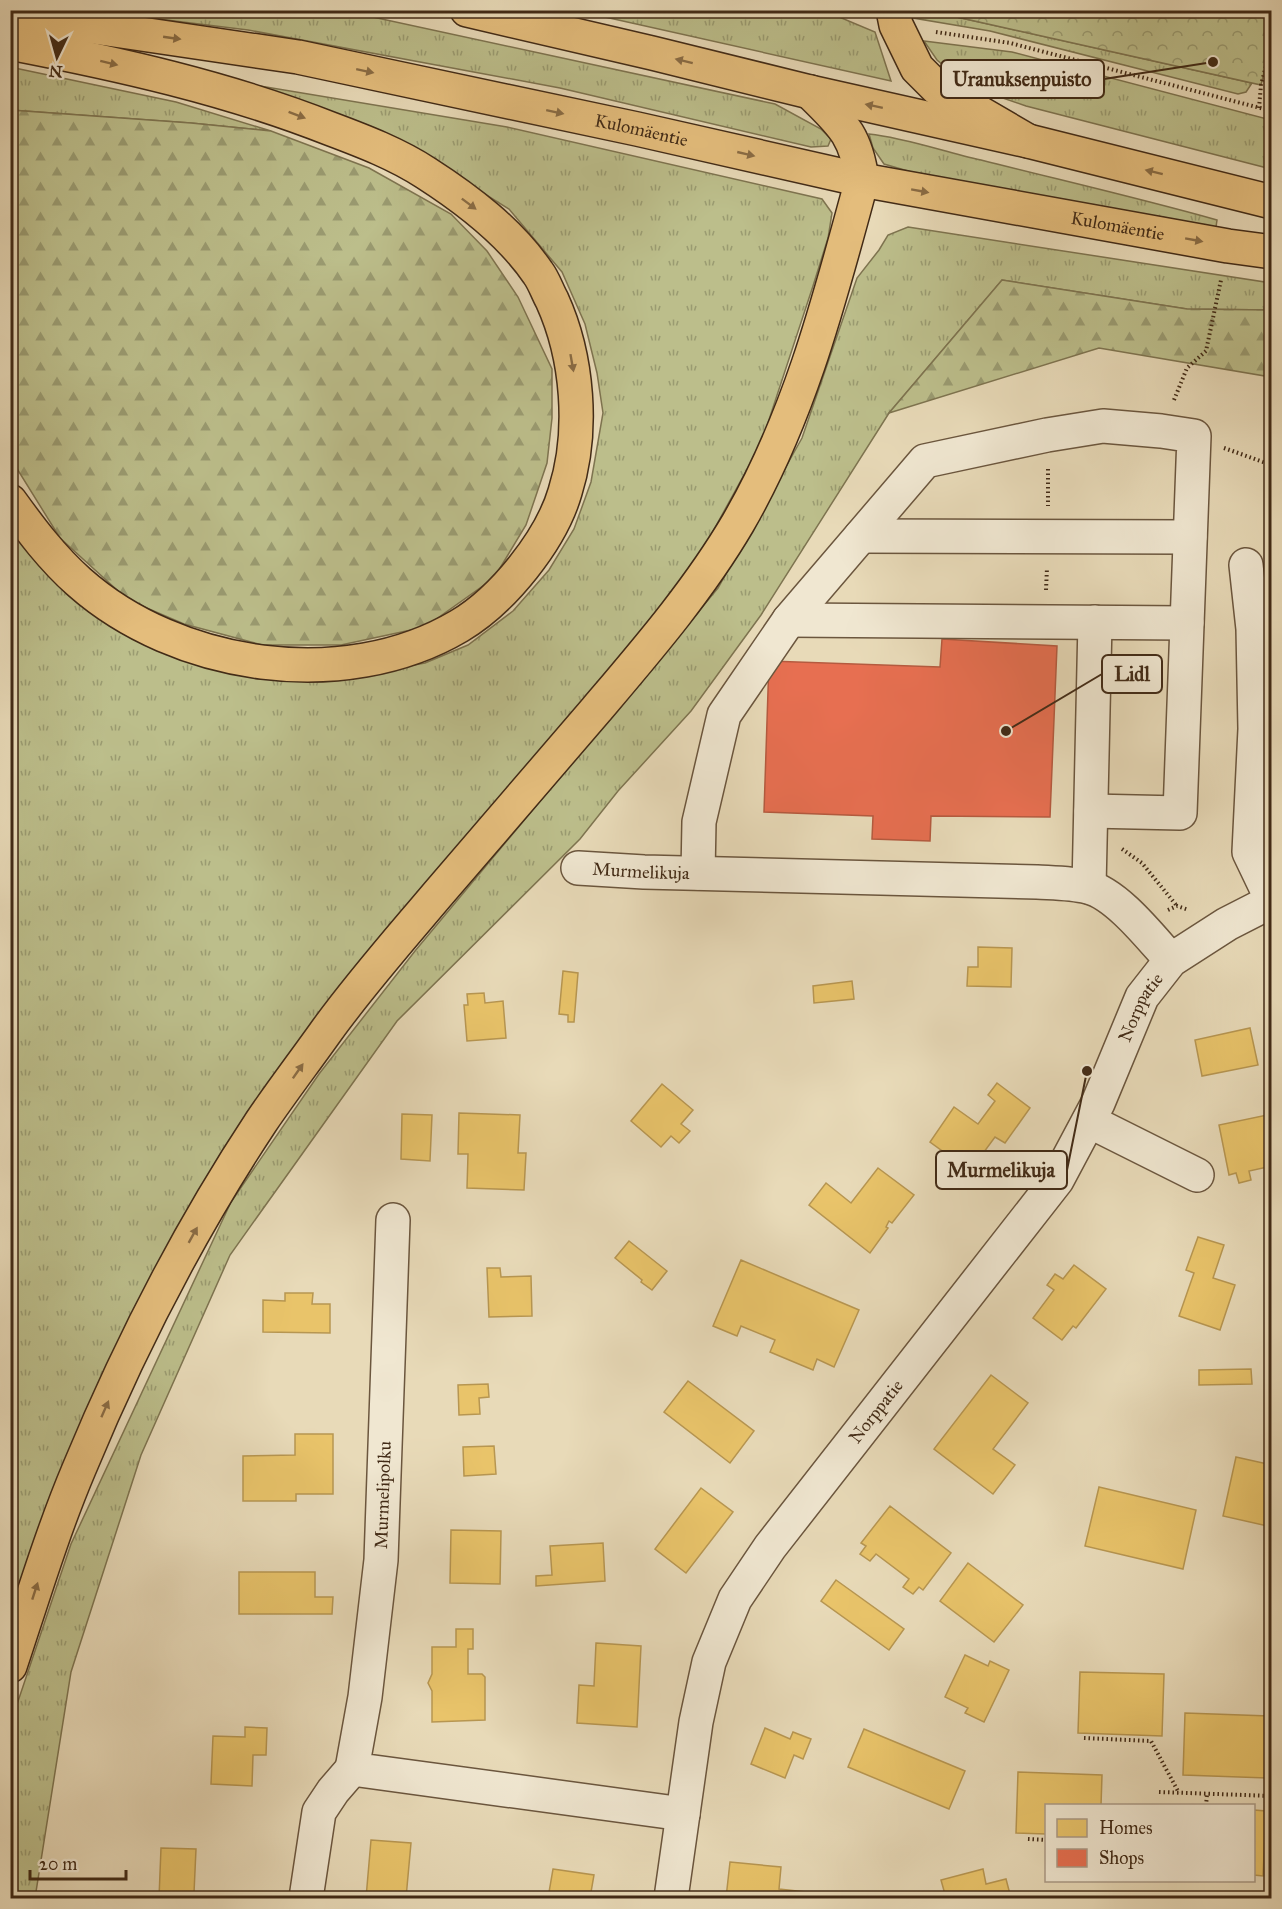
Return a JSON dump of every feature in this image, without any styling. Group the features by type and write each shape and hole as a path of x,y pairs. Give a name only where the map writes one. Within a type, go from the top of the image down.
{"main road":[{"path":"467,10 810,92 1028,141 1272,202"},
{"name":"Kulomäentie","path":"10,16 298,57 637,129 862,180 1272,252"},
{"path":"894,18 917,68 937,88 1028,141"},
{"path":"10,42 188,82 280,109 374,146 424,171 474,207 507,236 540,274 557,312 569,348 575,382 576,423 565,493 549,528 527,564 494,598 462,624 424,644 383,657 333,664 290,665 237,658 168,637 125,616 79,583 42,545 10,501"},
{"path":"10,1666 77,1472 112,1394 161,1292 203,1216 262,1121 330,1025 639,659 686,600 737,525 773,456 802,386 828,308 862,180 860,162 854,144 844,126 810,92"}],"street":[{"path":"698,873 699,822 724,716 789,620 925,461 1047,435 1103,426 1194,436 1180,813 1091,811"},
{"path":"861,536 1190,537"},
{"path":"1171,960 1227,924 1272,901 1250,852 1255,729 1253,629 1246,565"},
{"path":"789,620 1187,623"},
{"path":"1089,887 1095,622"},
{"name":"Murmelikuja","path":"578,868 1037,882 1089,887 1109,897 1142,927 1171,960"},
{"name":"Norppatie","path":"671,1899 696,1722 709,1662 735,1599 770,1547 1057,1180 1098,1103 1142,997 1171,960"},
{"path":"1089,1121 1197,1175"},
{"name":"Murmelipolku","path":"352,1769 365,1697 381,1560 393,1220"},
{"path":"306,1899 319,1812 352,1769 683,1814"}],"path":[{"path":"894,18 1010,43 1272,111"},
{"path":"1259,108 1272,43"},
{"path":"1161,431 1187,368 1206,351 1221,279"},
{"path":"1194,436 1272,465"},
{"path":"1083,1738 1151,1741 1179,1793"},
{"path":"1159,1792 1272,1796"},
{"path":"1206,1794 1206,1804"},
{"path":"1028,1839 1045,1840"}],"green space":[{"path":"93,11 345,11 775,104 821,129 831,139 828,146 811,147 560,88 248,30"},
{"path":"578,11 825,11 875,32 891,81"},
{"path":"911,11 938,11 1252,83 1246,92 1238,94 990,31 913,18"},
{"path":"938,11 1271,11 1271,43 1261,85"},
{"path":"924,41 1012,52 1271,120 1271,169 1026,106 968,86 937,60"},
{"path":"10,67 176,102 271,131 11,110"},
{"path":"230,81 507,127 822,199 832,213 828,238 761,444 706,544 640,638 275,1087 11,1625 11,525 183,658 281,681 348,677 425,663 468,645 513,611 549,570 574,529 591,482 603,413 597,373 585,324 562,272 509,209 403,143"},
{"path":"10,110 271,131 369,168 451,214 487,251 518,297 552,369 552,418 547,463 526,525 494,578 425,627 341,645 262,645 184,624 128,600 60,538 11,459"},
{"path":"869,134 911,142 1188,212 1217,220 1216,227 1092,208 925,176 884,164 873,148"},
{"path":"908,227 1271,283 1271,310 1187,309 1002,280 889,413 761,615 691,711 618,791 580,839 397,1021 230,1255 141,1455 71,1672 35,1898 11,1898 11,1722 71,1544 231,1202 319,1074 415,951 718,588 802,438 857,278 888,235"},
{"path":"1002,280 1187,309 1271,310 1271,377 1099,348 889,413"},
{"path":"1271,553 1271,602 1238,605"}],"building: Homes":[{"path":"978,947 1012,948 1011,987 967,986 968,967 978,967"},
{"path":"563,971 578,973 574,1022 568,1022 568,1015 559,1014"},
{"path":"852,981 854,999 814,1003 813,986"},
{"path":"484,993 485,1003 503,1001 506,1038 467,1041 464,1005 468,1005 467,994"},
{"path":"1250,1028 1258,1065 1202,1076 1195,1040"},
{"path":"997,1083 1030,1108 1005,1143 995,1137 970,1171 930,1142 954,1107 978,1124 995,1101 988,1095"},
{"path":"662,1084 693,1110 681,1124 690,1131 679,1143 671,1136 661,1147 631,1121"},
{"path":"459,1113 520,1115 518,1153 526,1153 524,1190 467,1188 468,1154 458,1154"},
{"path":"402,1114 432,1115 430,1161 401,1159"},
{"path":"1272,1114 1272,1166 1249,1171 1251,1180 1239,1183 1236,1173 1229,1175 1219,1125"},
{"path":"878,1168 914,1195 892,1223 889,1221 886,1227 888,1228 870,1253 809,1205 826,1183 851,1203"},
{"path":"1198,1237 1224,1245 1213,1278 1235,1285 1220,1330 1179,1316 1194,1273 1186,1270"},
{"path":"629,1241 667,1271 652,1290 615,1258"},
{"path":"741,1260 859,1310 834,1367 817,1359 813,1370 770,1352 775,1340 741,1326 737,1336 713,1326"},
{"path":"1074,1265 1106,1289 1076,1328 1073,1326 1062,1340 1033,1318 1054,1290 1047,1285 1055,1274 1063,1279"},
{"path":"487,1268 500,1268 501,1277 531,1276 532,1316 489,1317"},
{"path":"285,1293 313,1293 312,1304 330,1304 330,1333 263,1332 263,1300 285,1301"},
{"path":"1251,1369 1252,1384 1199,1385 1199,1370"},
{"path":"991,1375 1028,1403 993,1449 1015,1465 993,1494 934,1449"},
{"path":"688,1381 754,1431 730,1463 664,1412"},
{"path":"488,1384 489,1397 479,1398 480,1414 459,1415 458,1385"},
{"path":"295,1434 333,1434 333,1494 296,1494 296,1501 243,1501 243,1456 295,1455"},
{"path":"494,1446 496,1474 464,1476 463,1447"},
{"path":"1236,1457 1272,1465 1272,1527 1223,1516"},
{"path":"1099,1487 1196,1510 1183,1569 1085,1546"},
{"path":"701,1488 733,1512 686,1573 655,1549"},
{"path":"890,1506 951,1553 923,1590 919,1587 913,1594 903,1587 909,1579 876,1554 870,1561 860,1554 866,1546 861,1543"},
{"path":"451,1530 501,1531 500,1584 450,1583"},
{"path":"603,1543 605,1581 536,1586 536,1576 552,1575 550,1546"},
{"path":"968,1563 1023,1605 994,1642 940,1601"},
{"path":"239,1572 315,1572 315,1597 333,1597 332,1614 239,1614"},
{"path":"836,1580 904,1629 889,1650 821,1601"},
{"path":"456,1629 473,1629 473,1649 468,1649 468,1674 482,1674 485,1677 485,1720 432,1722 432,1691 428,1683 432,1674 432,1647 456,1647"},
{"path":"596,1643 641,1646 637,1727 577,1723 579,1685 594,1686"},
{"path":"965,1655 988,1666 990,1661 1009,1670 984,1722 965,1713 968,1708 945,1697"},
{"path":"1080,1672 1164,1674 1162,1736 1078,1733"},
{"path":"1185,1713 1269,1716 1267,1778 1183,1775"},
{"path":"245,1727 267,1728 266,1755 253,1755 252,1786 211,1784 213,1736 245,1737"},
{"path":"765,1728 790,1739 793,1732 811,1739 803,1759 794,1755 785,1778 751,1764"},
{"path":"864,1729 965,1771 949,1809 848,1767"},
{"path":"1018,1772 1102,1775 1101,1804 1045,1804 1045,1834 1016,1833"},
{"path":"1255,1810 1266,1811 1263,1876 1255,1875"},
{"path":"371,1840 411,1843 406,1898 366,1898"},
{"path":"161,1848 196,1849 194,1893 212,1894 212,1898 159,1898"},
{"path":"730,1862 781,1867 779,1889 833,1895 833,1898 726,1898"},
{"path":"553,1869 594,1875 590,1898 548,1898"},
{"path":"983,1869 986,1884 1006,1879 1011,1898 946,1898 941,1880"}],"building: Shops":[{"path":"942,639 1057,646 1050,817 931,816 930,841 872,839 873,816 764,812 769,661 940,667"}],"place":[{"name":"Uranuksenpuisto","path":"1213,62"},
{"name":"Lidl","path":"1006,731"},
{"name":"Murmelikuja","path":"1087,1071"}]}
